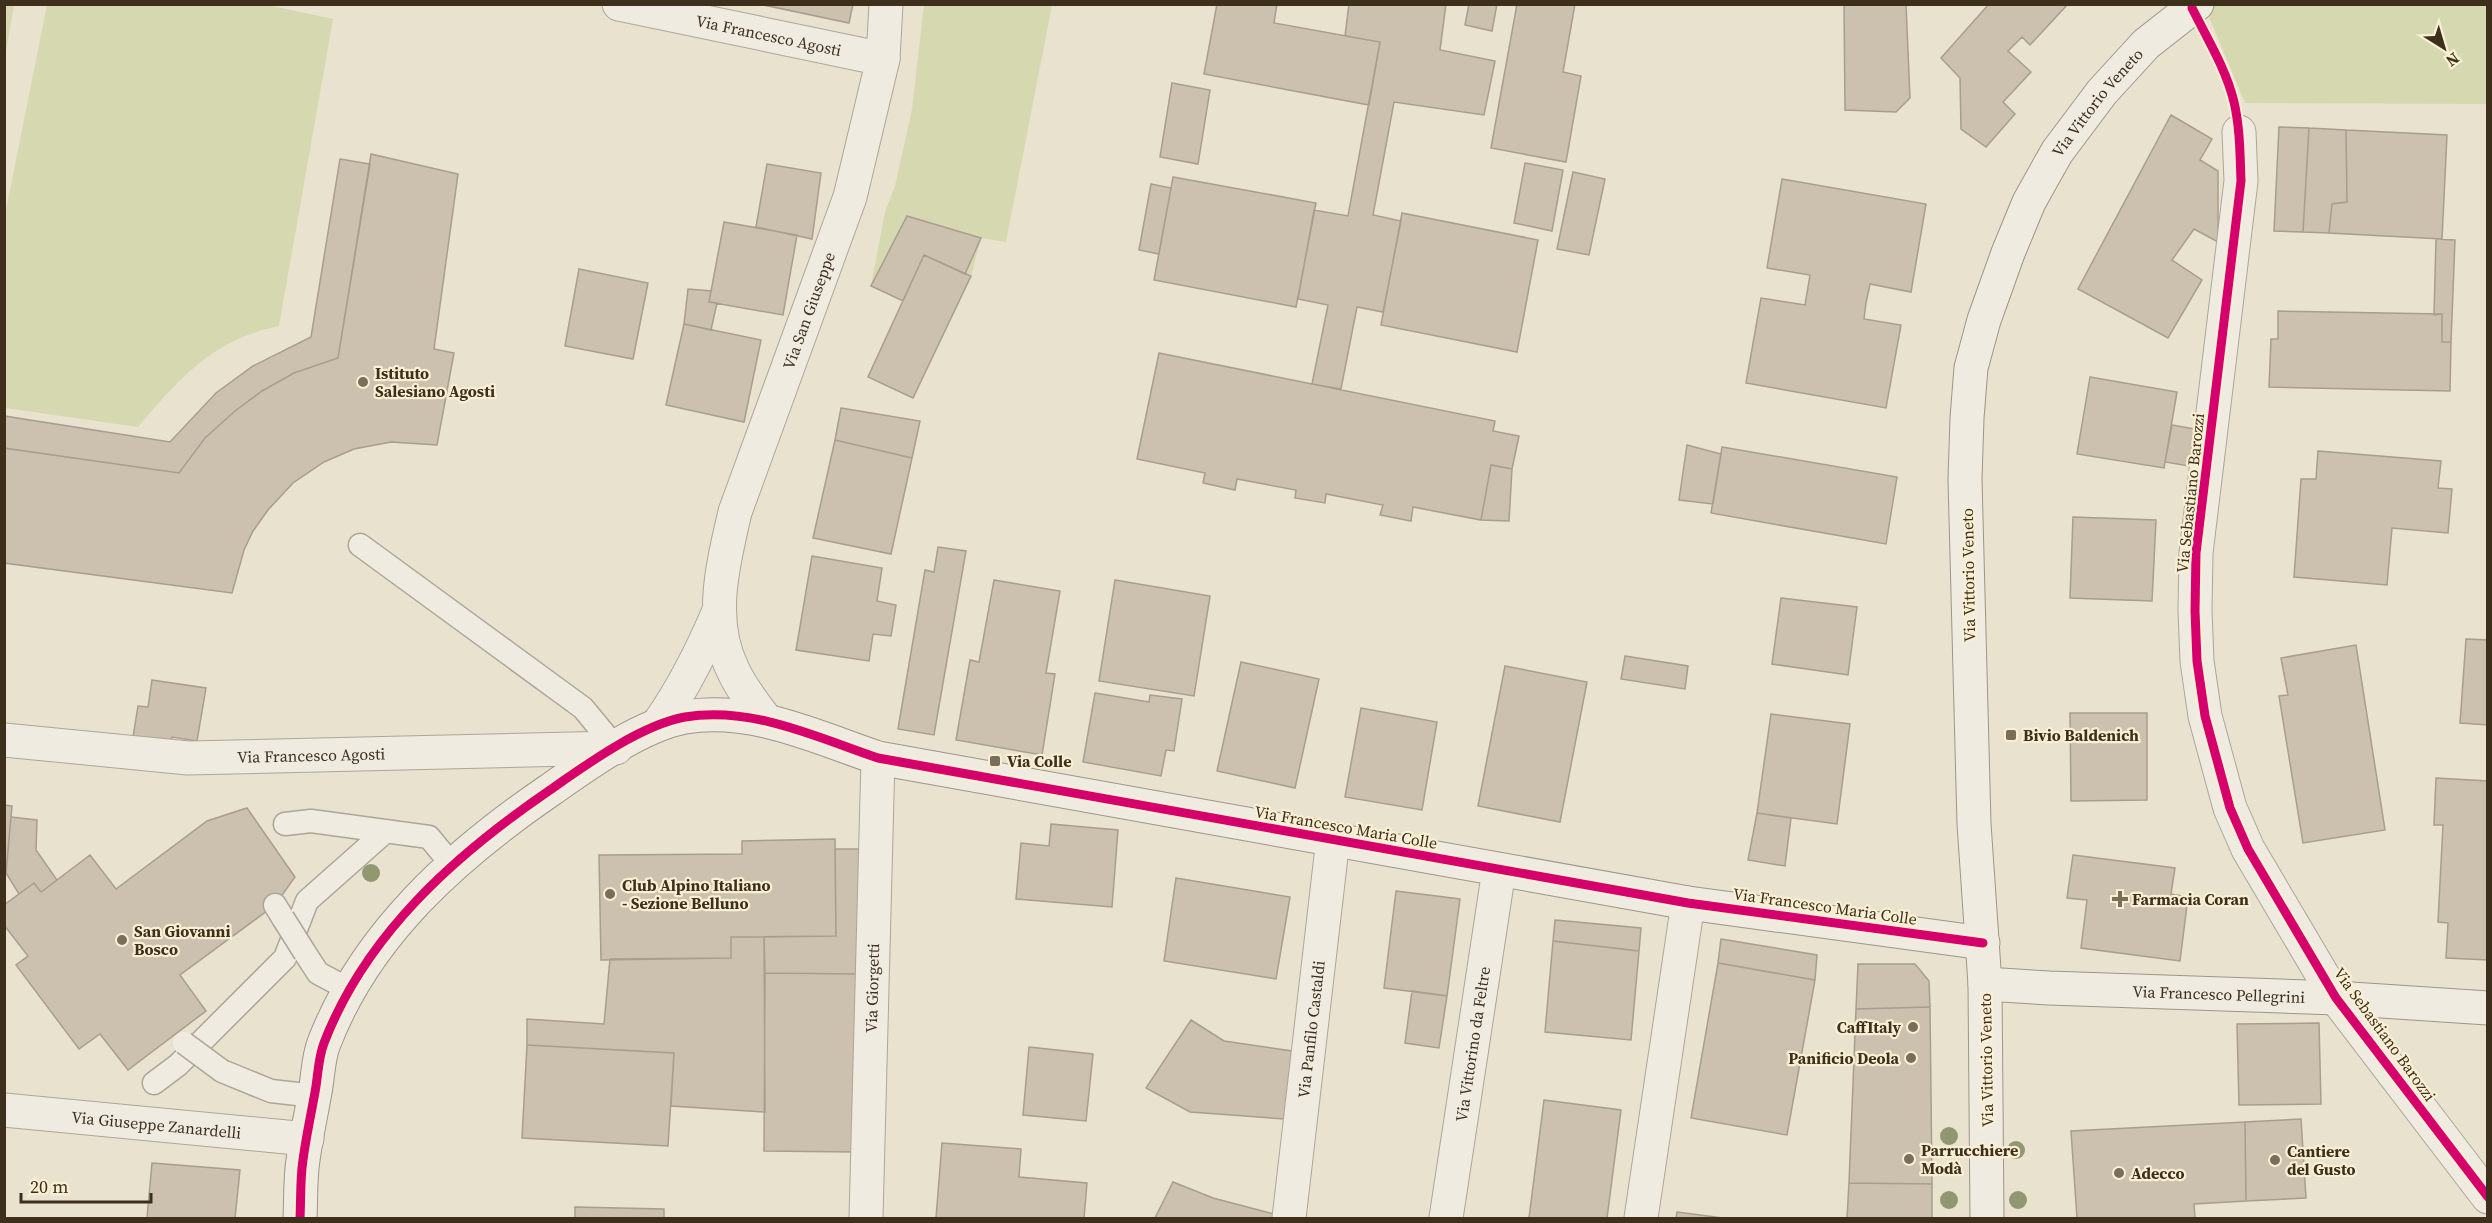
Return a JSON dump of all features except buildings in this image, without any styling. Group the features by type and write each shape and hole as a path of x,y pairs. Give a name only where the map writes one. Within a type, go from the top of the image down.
{"street":[{"name":"Via Francesco Agosti","path":"619,4 883,59"},
{"name":"Via San Giuseppe","path":"766,720 742,687 723,646 718,613 725,555 735,512 850,197 883,59 886,4"},
{"name":"Via Vittorio Veneto","path":"1988,1218 1985,984 1974,824 1965,479 1971,368 1984,321 2008,253 2030,202 2057,152 2109,84 2146,44 2192,6"},
{"name":"Via Sebastiano Barozzi","path":"2239,132 2241,181 2196,553 2197,661 2205,716 2230,808 2248,849 2337,998 2487,1197"},
{"name":"Via San Giuseppe","path":"659,723 697,663 718,613"},
{"name":"Via Francesco Maria Colle","path":"659,723 710,715 735,715 766,720 878,758 1688,903 1983,943"},
{"path":"300,1218 303,1161 323,1046 348,989 402,914 452,865 537,798 659,723"},
{"name":"Via Francesco Agosti","path":"4,740 188,758 616,748"},
{"name":"Via Giorgetti","path":"866,1218 878,758"},
{"name":"Via Panfilo Castaldi","path":"1289,1218 1333,839"},
{"name":"Via Vittorino da Feltre","path":"1446,1218 1499,870"},
{"path":"1641,1218 1688,903"},
{"name":"Via Francesco Pellegrini","path":"1985,984 2337,998 2487,1008"},
{"name":"Via Giuseppe Zanardelli","path":"4,1110 307,1138"}],"lane":[{"path":"360,545 583,708 616,748"},
{"path":"285,824 310,821 429,837 452,865"},
{"path":"154,1083 178,1065 285,958 307,901 386,831"},
{"path":"279,912 318,973 348,989"},
{"path":"180,1038 222,1071 271,1091 315,1096"}],"green space":[{"path":"263,4 333,19 279,326 235,341 199,363 183,377 138,427 5,408 5,215 47,5"},
{"path":"4,5 14,5 5,57"},
{"path":"924,5 1052,5 1006,242 981,238 971,276 913,398 868,377 903,301 871,286 885,212 895,186 912,109"},
{"path":"2204,5 2487,5 2487,104 2245,103"}],"cycle path":[{"path":"2192,8 2231,90 2239,131 2241,181 2196,553 2197,661 2205,716 2230,808 2248,849 2336,998 2488,1197"},
{"path":"300,1218 302,1167 322,1049 342,1004 364,967 389,932 448,870 515,815 615,747 651,728 685,717 735,716 759,720 807,733 878,758 1688,903 1983,943"}],"place":[{"name":"Istituto Salesiano Agosti","path":"363,382"},
{"name":"Bivio Baldenich","path":"2011,735"},
{"name":"Via Colle","path":"995,761"},
{"name":"Club Alpino Italiano - Sezione Belluno","path":"610,894"},
{"name":"Farmacia Coran","path":"2120,899"},
{"name":"San Giovanni Bosco","path":"122,940"},
{"name":"CaffItaly","path":"1913,1027"},
{"name":"Panificio Deola","path":"1911,1058"},
{"name":"Parrucchiere Modà","path":"1909,1159"},
{"name":"Cantiere del Gusto","path":"2275,1160"},
{"name":"Adecco","path":"2119,1173"}]}
